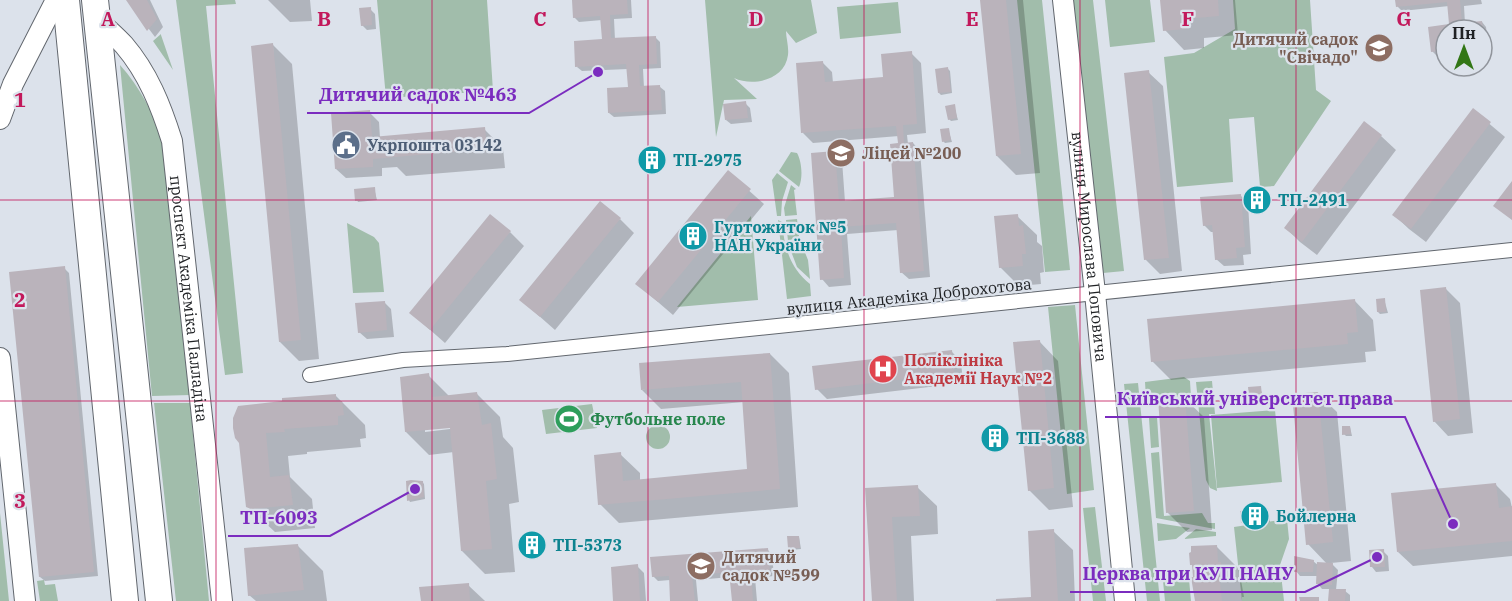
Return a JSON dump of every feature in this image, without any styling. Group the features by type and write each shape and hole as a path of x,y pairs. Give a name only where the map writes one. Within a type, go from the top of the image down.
{"highway":[{"path":"66,0 125,601"},
{"name":"проспект Академіка Палладіна","path":"96,10 159,601"}],"street":[{"path":"0,119 13,84 56,0"},
{"name":"вулиця Мирослава Поповича","path":"1063,0 1125,601"},
{"name":"проспект Академіка Палладіна","path":"96,10 146,76 160,105 172,141 222,601"},
{"name":"вулиця Академіка Доброхотова","path":"310,375 403,360 507,354 1512,250"},
{"path":"0,358 25,601"}],"green space":[{"path":"176,0 235,0 236,4 206,6 243,373 225,375"},
{"path":"377,0 487,0 493,91 386,98"},
{"path":"705,0 811,0 817,33 796,43 786,31 788,55 786,64 775,76 750,82 734,78 757,99 724,100 716,137"},
{"path":"1017,0 1042,0 1070,270 1045,272"},
{"path":"1073,0 1093,0 1124,271 1103,273"},
{"path":"1105,0 1150,0 1155,42 1110,47"},
{"path":"1233,0 1310,0 1316,90 1331,101 1274,186 1260,187 1254,117 1229,119 1233,182 1177,187 1164,57 1194,53 1235,29"},
{"path":"898,2 901,33 840,39 837,7"},
{"path":"161,35 173,70 153,41"},
{"path":"120,65 146,102 165,143 191,395 152,396"},
{"path":"791,152 797,153 800,161 799,187 779,171"},
{"path":"777,173 788,182 782,201 781,216 777,216 772,180"},
{"path":"791,185 796,189 794,190 797,215 785,216 784,208"},
{"path":"751,216 758,300 677,307"},
{"path":"797,219 799,236 788,241 786,220"},
{"path":"778,220 782,222 789,256 797,271 810,284 811,296 787,299"},
{"path":"347,223 374,237 379,243 384,292 353,293"},
{"path":"800,240 808,260 810,279 797,267 789,246"},
{"path":"1075,305 1094,490 1067,494 1048,307"},
{"path":"1184,377 1190,381 1191,398 1187,398 1186,395 1146,398 1145,382"},
{"path":"1212,381 1215,414 1209,414 1217,491 1210,488 1206,480 1196,382"},
{"path":"1138,383 1160,601 1147,601 1124,384"},
{"path":"154,403 190,403 209,601 176,601"},
{"name":"Футбольне поле","path":"592,404 597,428 546,434 542,410"},
{"path":"1275,410 1282,482 1217,488 1211,415"},
{"path":"1157,417 1159,447 1151,448 1149,418"},
{"path":"658,425 667,428 670,437 667,446 658,449 649,446 646,437 649,428"},
{"path":"1159,452 1164,516 1202,513 1208,523 1215,523 1215,529 1156,518 1151,453"},
{"path":"1095,507 1106,601 1093,601 1083,508"},
{"path":"0,513 9,601 0,601"},
{"path":"1287,519 1289,539 1280,565 1284,601 1242,601 1234,527"},
{"path":"1157,523 1190,528 1176,539 1158,541"},
{"path":"1196,529 1216,532 1216,536 1184,539"},
{"path":"1189,579 1191,601 1165,601 1163,581"},
{"path":"44,580 45,585 55,584 58,601 40,601 37,581"}],"building":[{"path":"126,0 147,0 157,19 147,31"},
{"path":"572,0 627,0 628,14 610,15 611,38 656,36 657,64 639,65 640,86 660,85 662,110 608,113 607,88 628,87 626,64 575,67 574,41 602,39 600,16 573,18"},
{"path":"980,0 1006,0 1021,154 996,156"},
{"path":"1160,0 1218,0 1219,16 1185,19 1186,29 1163,31"},
{"path":"1395,0 1460,0 1462,18 1448,18 1447,2 1396,7"},
{"path":"371,7 372,25 361,26 359,8"},
{"path":"1434,26 1434,52 1431,52 1428,27"},
{"path":"273,43 301,340 279,342 251,46"},
{"path":"912,51 917,124 903,125 904,143 913,142 924,271 900,273 896,223 841,227 844,278 820,280 811,153 835,151 839,201 894,197 890,144 898,143 896,126 801,133 796,63 823,61 825,82 883,77 881,54"},
{"path":"948,67 951,92 938,93 935,69"},
{"path":"1149,70 1169,258 1144,260 1124,73"},
{"path":"746,101 748,118 725,120 723,104"},
{"path":"955,104 957,118 948,120 945,106"},
{"path":"1473,108 1491,122 1411,229 1392,215"},
{"path":"370,110 372,137 485,127 487,149 373,159 373,167 335,169 331,113"},
{"path":"1364,121 1382,135 1302,242 1284,228"},
{"path":"949,128 951,140 942,142 940,129"},
{"name":"ТП-2975","path":"658,155 658,165 646,165 646,156"},
{"name":"Гуртожиток №5 НАН України","path":"728,170 751,189 658,302 635,284"},
{"path":"1512,181 1512,220 1493,206"},
{"path":"375,187 376,199 355,201 354,189"},
{"name":"ТП-2491","path":"1260,193 1262,206 1254,207 1253,194"},
{"path":"1241,194 1245,247 1236,248 1237,258 1215,260 1212,225 1203,226 1200,197"},
{"path":"600,201 621,218 540,317 519,300"},
{"path":"490,214 511,231 430,330 409,313"},
{"path":"1018,214 1019,226 1023,225 1026,254 1022,254 1023,266 999,268 994,216"},
{"path":"65,266 94,572 39,577 9,272"},
{"path":"1446,287 1460,419 1433,422 1420,290"},
{"path":"1385,298 1386,312 1377,312 1376,299"},
{"path":"1355,299 1358,332 1347,333 1348,344 1151,362 1147,319"},
{"path":"385,301 387,330 358,333 355,303"},
{"path":"1040,340 1054,488 1028,491 1013,342"},
{"name":"Поліклініка Академії Наук №2","path":"952,350 954,373 815,390 812,366"},
{"path":"770,353 780,489 598,505 594,455 621,452 623,481 747,469 741,382 641,390 639,363"},
{"path":"429,373 432,397 477,392 482,425 491,423 497,479 486,481 492,549 461,551 450,428 405,432 400,377"},
{"path":"1261,386 1262,396 1249,398 1248,387"},
{"path":"1318,392 1333,542 1306,545 1292,394"},
{"path":"336,394 336,401 342,401 344,415 338,416 338,425 284,429 285,432 266,433 270,477 289,475 293,505 251,509 246,507 239,443 235,438 233,428 233,418 238,406 282,401 282,398"},
{"path":"1185,396 1194,511 1166,513 1158,398"},
{"path":"1342,426 1350,426 1351,434 1342,435"},
{"name":"ТП-3688","path":"1006,431 1007,443 984,445 983,433"},
{"path":"406,481 423,481 424,497 407,501"},
{"path":"1496,483 1499,508 1512,506 1512,541 1397,552 1391,493"},
{"path":"918,485 920,516 892,517 897,601 872,601 865,488"},
{"name":"Бойлерна","path":"1268,508 1269,521 1241,523 1240,511"},
{"path":"1054,529 1058,601 996,601 996,599 1031,597 1028,531"},
{"name":"ТП-5373","path":"538,535 539,553 527,555 525,536"},
{"path":"787,536 799,536 800,548 788,548"},
{"path":"298,544 304,590 248,596 244,548"},
{"path":"1217,545 1218,562 1221,562 1222,574 1219,574 1222,601 1195,601 1189,553 1191,546"},
{"path":"768,548 770,572 751,573 753,601 732,601 729,572 692,576 695,601 670,601 669,576 652,577 650,557"},
{"path":"1384,549 1385,567 1370,567 1369,550"},
{"path":"1294,556 1314,560 1313,572 1294,572"},
{"path":"1317,562 1333,563 1332,585 1316,584"},
{"path":"638,564 640,601 613,601 611,567"},
{"path":"469,583 470,601 421,601 419,587"},
{"path":"1329,589 1346,589 1345,601 1328,601"},
{"path":"1299,597 1319,597 1319,601 1300,601"}],"place":[{"name":"Дитячий садок \"Свічадо\"","path":"1379,48"},
{"name":"Дитячий садок №463","path":"598,72"},
{"name":"Укрпошта 03142","path":"346,145"},
{"name":"Ліцей №200","path":"841,153"},
{"name":"ТП-2975","path":"652,160"},
{"name":"ТП-2491","path":"1257,200"},
{"name":"Гуртожиток №5 НАН України","path":"693,236"},
{"name":"Поліклініка Академії Наук №2","path":"883,369"},
{"name":"Футбольне поле","path":"569,419"},
{"name":"ТП-3688","path":"995,438"},
{"name":"ТП-6093","path":"415,489"},
{"name":"Бойлерна","path":"1255,516"},
{"name":"Київський університет права","path":"1453,524"},
{"name":"ТП-5373","path":"532,545"},
{"name":"Церква при КУП НАНУ","path":"1377,557"},
{"name":"Дитячий садок №599","path":"701,566"}]}
